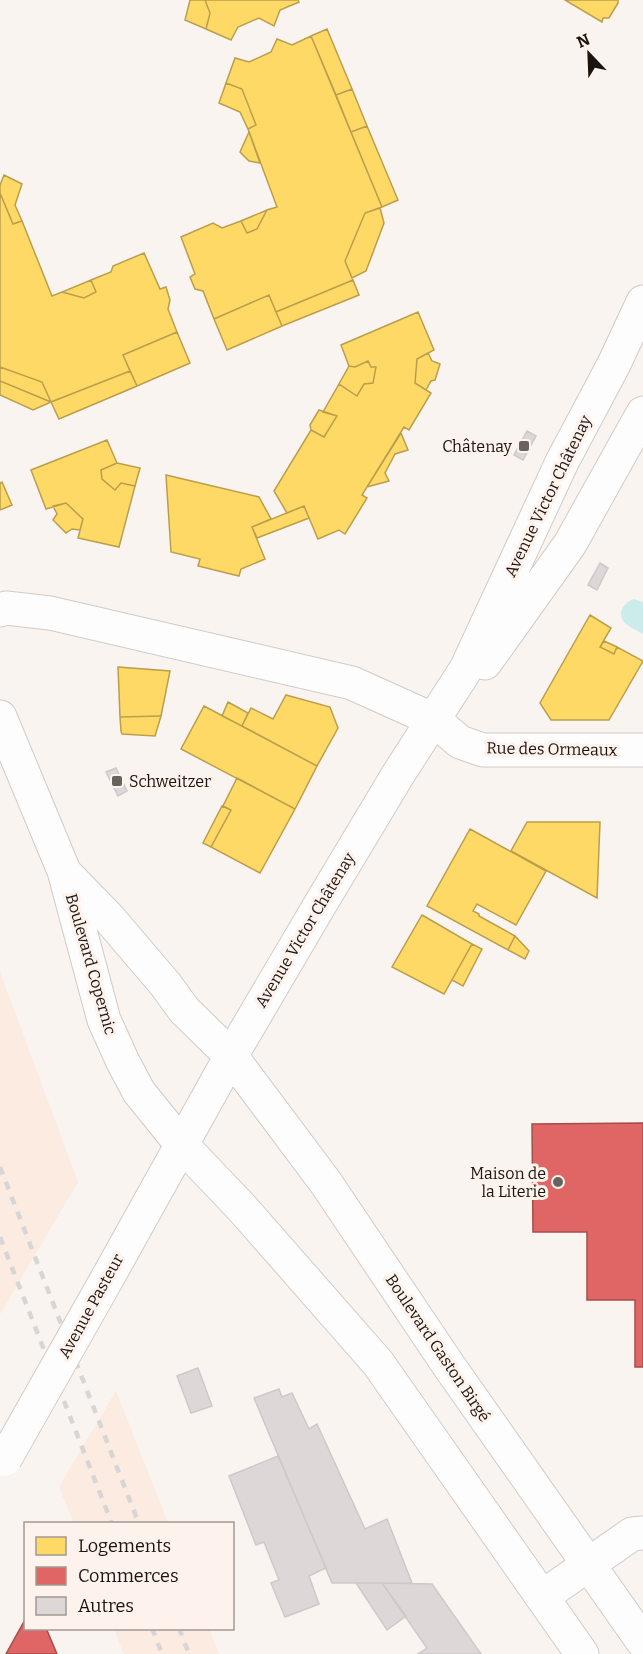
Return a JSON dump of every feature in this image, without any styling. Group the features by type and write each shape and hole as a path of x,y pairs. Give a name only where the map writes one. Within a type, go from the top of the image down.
{"main road":[{"name":"Avenue Victor Châtenay","path":"181,1144 399,773 466,669 562,462 614,364 643,302"},
{"name":"Avenue Victor Châtenay","path":"434,720 478,675 570,544 643,413"},
{"name":"Rue des Ormeaux","path":"0,610 6,608 50,613 352,683 434,720 460,742 483,750 643,750"},
{"name":"Boulevard Copernic","path":"0,717 64,871 109,1030 139,1092 181,1144"},
{"name":"Boulevard Copernic","path":"64,871 108,917 166,985 184,1010 231,1056"},
{"name":"Boulevard Gaston Birgé","path":"231,1056 326,1183 449,1366 643,1642"},
{"name":"Avenue Pasteur","path":"2,1464 181,1144"},
{"path":"181,1144 242,1208 378,1363 582,1654"},
{"path":"542,1597 632,1534 643,1533"}],"shaded area":[{"path":"0,972 78,1182 0,1314"},
{"path":"116,1391 168,1522 74,1522 59,1487"},
{"path":"114,1630 209,1630 219,1654 124,1654"}],"water":[{"path":"634,599 643,602 643,634 622,619 622,608"}],"building: Logements":[{"path":"190,0 205,0 210,13 206,29 185,20"},
{"path":"205,0 298,0 299,2 280,10 274,26 259,18 238,27 231,40 206,29 210,13"},
{"path":"565,0 618,0 618,3 609,18 603,18 602,22"},
{"path":"327,29 352,89 336,95 311,36"},
{"path":"311,36 382,207 365,213 345,261 353,280 276,312 269,295 214,319 203,291 195,289 190,277 195,274 181,237 213,223 222,228 241,221 247,233 257,229 267,210 277,207 248,129 256,125 242,89 226,83 235,58 249,62 271,52 277,39 292,45"},
{"path":"226,83 242,89 256,125 248,129 240,112 219,103"},
{"path":"352,89 367,126 351,132 336,95"},
{"path":"367,126 398,200 382,207 351,132"},
{"path":"249,132 260,163 249,161 240,152"},
{"path":"4,175 22,184 15,205 22,221 13,224 0,193"},
{"path":"0,193 13,224 22,221 52,296 62,292 84,298 96,292 91,280 111,272 113,266 144,253 160,289 166,287 170,300 168,309 177,332 123,355 130,371 51,402 42,382 0,367"},
{"path":"380,208 384,223 366,271 352,278 345,261 365,213"},
{"path":"267,210 257,229 247,233 241,221"},
{"path":"91,280 96,292 84,298 62,292"},
{"path":"353,280 359,295 282,326 276,312"},
{"path":"269,295 282,326 227,350 214,319"},
{"path":"418,312 434,350 417,359 415,383 431,393 409,430 404,427 362,495 367,498 345,534 339,530 318,539 304,506 287,513 274,491 311,430 324,437 337,416 323,412 339,384 357,396 364,384 373,383 376,367 371,367 368,361 355,367 349,366 341,345"},
{"path":"177,332 190,363 137,386 123,355"},
{"path":"428,353 432,361 440,364 435,380 431,381 426,390 415,383 417,359"},
{"path":"368,361 371,367 376,367 373,383 364,384 357,396 339,384 349,366 355,367"},
{"path":"0,367 42,382 51,402 0,381"},
{"path":"130,371 137,386 59,419 51,402"},
{"path":"0,381 51,402 33,410 0,395"},
{"path":"319,410 337,416 324,437 311,430 310,425"},
{"path":"401,433 408,450 395,454 385,473 389,481 367,487"},
{"path":"107,440 117,463 101,470 102,479 115,490 121,483 135,486 119,547 78,538 83,519 66,503 46,509 31,470"},
{"path":"117,463 140,468 135,486 121,483 115,490 102,479 101,470"},
{"path":"166,475 259,497 271,519 252,527 265,559 241,569 239,576 198,566 200,559 171,552"},
{"path":"2,482 12,505 0,510 0,483"},
{"path":"66,503 83,519 80,530 72,529 66,533 53,520 57,514 53,506"},
{"path":"304,506 309,518 257,538 252,527"},
{"path":"590,615 611,628 600,647 614,654 617,647 643,661 609,720 551,720 540,703"},
{"path":"604,641 617,647 614,654 600,647"},
{"path":"118,667 170,671 161,716 120,717"},
{"path":"286,695 330,707 338,728 317,766 242,726 251,708 273,719"},
{"path":"228,702 248,713 242,726 222,716"},
{"path":"204,706 317,766 295,809 181,749"},
{"path":"161,716 155,736 122,734 120,717"},
{"path":"237,778 295,809 260,873 211,847 231,810 223,806"},
{"path":"222,806 231,810 211,847 203,843"},
{"path":"527,822 600,822 597,898 511,851"},
{"path":"470,829 546,871 516,925 477,904 473,911 515,936 508,950 427,906"},
{"path":"422,915 472,944 444,994 392,967"},
{"path":"515,936 529,951 525,959 508,950"},
{"path":"472,944 482,949 463,986 452,980"}],"building: Commerces":[{"path":"643,1123 643,1367 635,1367 635,1300 587,1300 587,1232 533,1232 532,1124"},
{"path":"24,1622 24,1630 47,1630 57,1654 6,1654"}],"building: Autres":[{"path":"527,431 536,436 523,460 514,455"},
{"path":"600,563 608,568 597,590 588,585"},
{"path":"116,768 127,791 118,796 106,772"},
{"path":"198,1368 212,1406 191,1413 177,1376"},
{"path":"279,1389 282,1397 292,1393 309,1429 317,1424 365,1529 387,1519 412,1583 332,1583 254,1398"},
{"path":"278,1456 326,1568 309,1576 319,1604 285,1617 271,1583 279,1580 264,1542 256,1545 229,1476"},
{"path":"356,1583 382,1583 406,1616 387,1630"},
{"path":"382,1583 432,1584 481,1654 418,1654 427,1648"}],"railway":[{"path":"0,1167 138,1522"},
{"path":"0,1237 111,1522"},
{"path":"153,1630 162,1654"},
{"path":"180,1630 189,1654"}],"place":[{"name":"Châtenay","path":"524,446"},
{"name":"Schweitzer","path":"117,781"},
{"name":"Maison de la Literie","path":"558,1182"}]}
